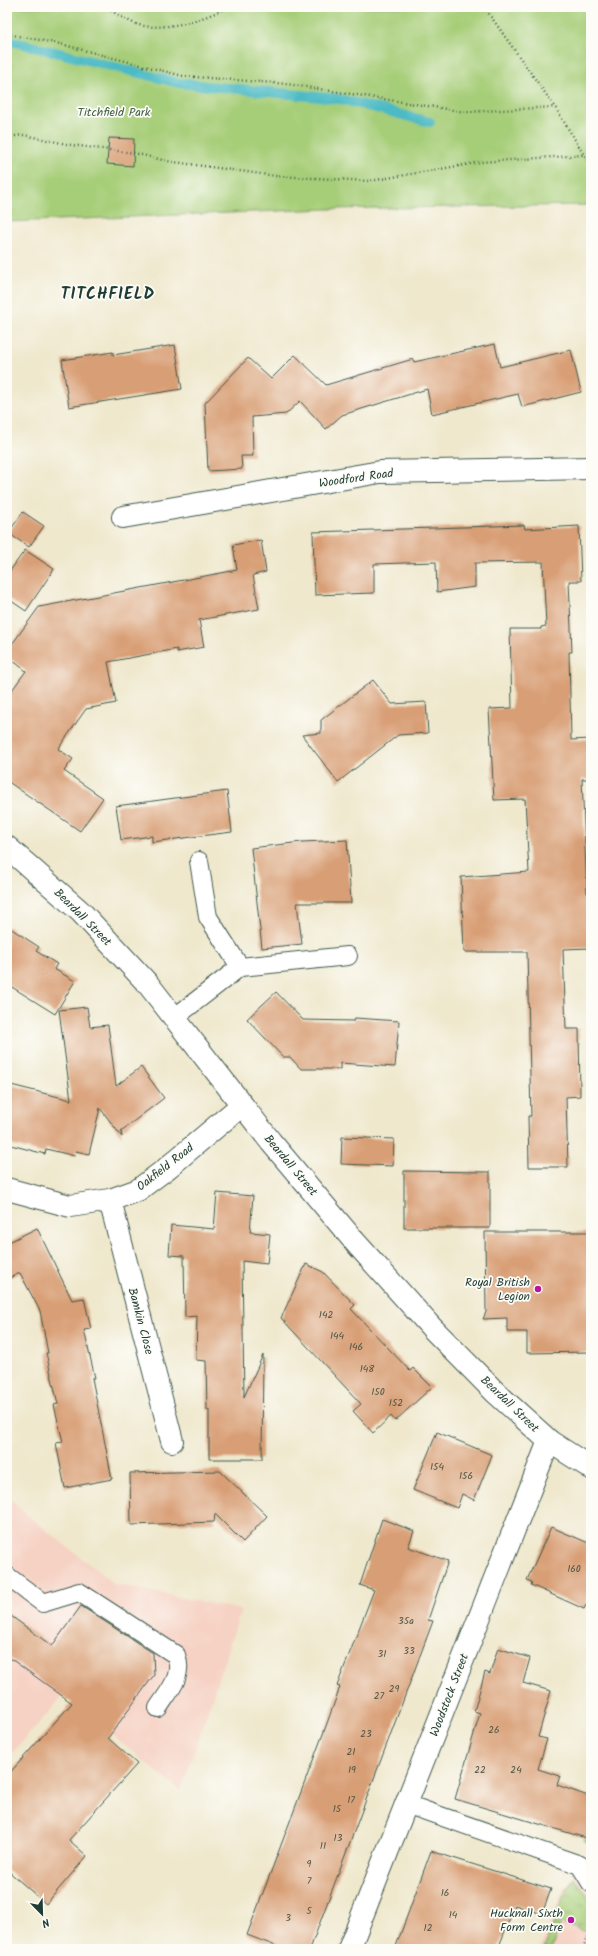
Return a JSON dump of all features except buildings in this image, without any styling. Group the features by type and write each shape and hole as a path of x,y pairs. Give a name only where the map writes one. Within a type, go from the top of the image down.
{"street":[{"name":"Woodford Road","path":"123,517 380,472 591,468"},
{"name":"Beardall Street","path":"7,847 81,912 148,984 242,1105 355,1242 432,1328 495,1392 549,1441 591,1468"},
{"name":"Oakfield Road","path":"7,1189 70,1206 110,1200 138,1190 166,1169 242,1105"},
{"name":"Bamkin Close","path":"110,1200 172,1442"},
{"name":"Woodstock Street","path":"349,1949 549,1441"}],"lane":[{"path":"199,861 208,917 240,967"},
{"path":"174,1018 240,967 348,956"},
{"path":"7,1576 43,1603 79,1592 176,1655 180,1664 178,1675 158,1708"},
{"path":"406,1804 580,1865 591,1883"}],"path":[{"path":"104,7 137,24 166,26 210,16 228,7"},
{"path":"484,7 555,107 591,166"},
{"path":"7,34 56,43 183,76 287,84 466,112 555,107"},
{"path":"7,137 24,134 71,145 134,153 167,161 276,176 370,181 481,162 583,154"},
{"path":"583,1949 591,1930"}],"shaded area":[{"path":"7,1489 16,1506 114,1584 241,1610 181,1791 63,1696 7,1759"},
{"name":"Hucknall Sixth Form Centre","path":"574,1877 591,1883 591,1949 540,1949 562,1892"}],"green space":[{"name":"Titchfield Park","path":"7,7 591,7 591,205 328,209 7,222"},
{"path":"591,1824 591,1843 584,1841"},
{"path":"574,1878 581,1885 590,1903 586,1932 561,1923 551,1949 544,1949 564,1895"}],"waterway":[{"path":"7,40 179,83 340,99 430,122"}],"place":[{"name":"Royal British Legion","path":"538,1289"},
{"name":"Hucknall Sixth Form Centre","path":"571,1920"}],"district":[{"name":"TITCHFIELD","path":"108,293"}]}
